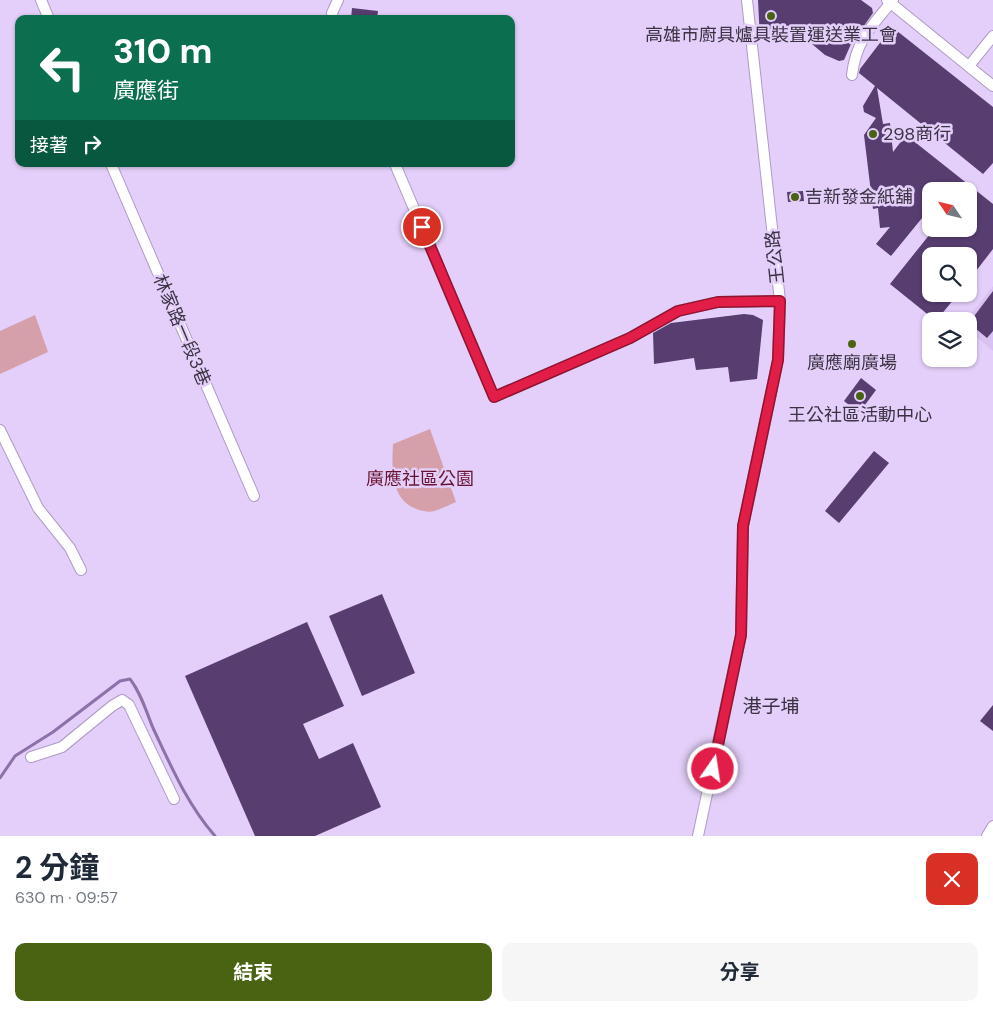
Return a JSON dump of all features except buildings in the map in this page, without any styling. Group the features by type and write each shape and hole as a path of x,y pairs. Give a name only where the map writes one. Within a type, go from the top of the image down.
{"street":[{"path":"41,0 47,15"},
{"path":"332,15 338,0"},
{"name":"王公路","path":"698,836 741,635 743,526 778,360 780,301 746,0"},
{"path":"852,75 854,57 862,38 890,1 993,86"},
{"path":"969,66 993,36"},
{"name":"林家路一段3巷","path":"112,167 254,496"},
{"path":"396,167 494,397 630,338 678,311 718,302 780,301"},
{"path":"0,430 38,508 70,548 81,570"},
{"path":"31,757 62,747 122,700 129,705 174,799"},
{"path":"987,836 993,826"}],"shaded area":[{"path":"993,286 993,351 977,338 977,312 973,312"}],"green space":[{"path":"35,315 48,352 0,374 0,331"},
{"name":"廣應社區公園","path":"430,429 456,502 428,512 412,507 400,495 396,488 392,461 393,444"}],"waterway":[{"path":"0,778 15,756 53,732 120,681 130,679 140,696 180,784 196,811 215,836"}],"place":[{"name":"高雄市廚具爐具裝置運送業工會","path":"771,16"},
{"name":"298商行","path":"873,134"},
{"name":"吉新發金紙舖","path":"795,197"},
{"name":"廣應廟廣場","path":"852,344"},
{"name":"王公社區活動中心","path":"860,396"}],"district":[{"name":"港子埔","path":"771,706"}],"route":[{"path":"422,227 494,397 630,338 678,311 718,302 780,301 778,360 743,526 741,549 741,635 713,769"}]}
